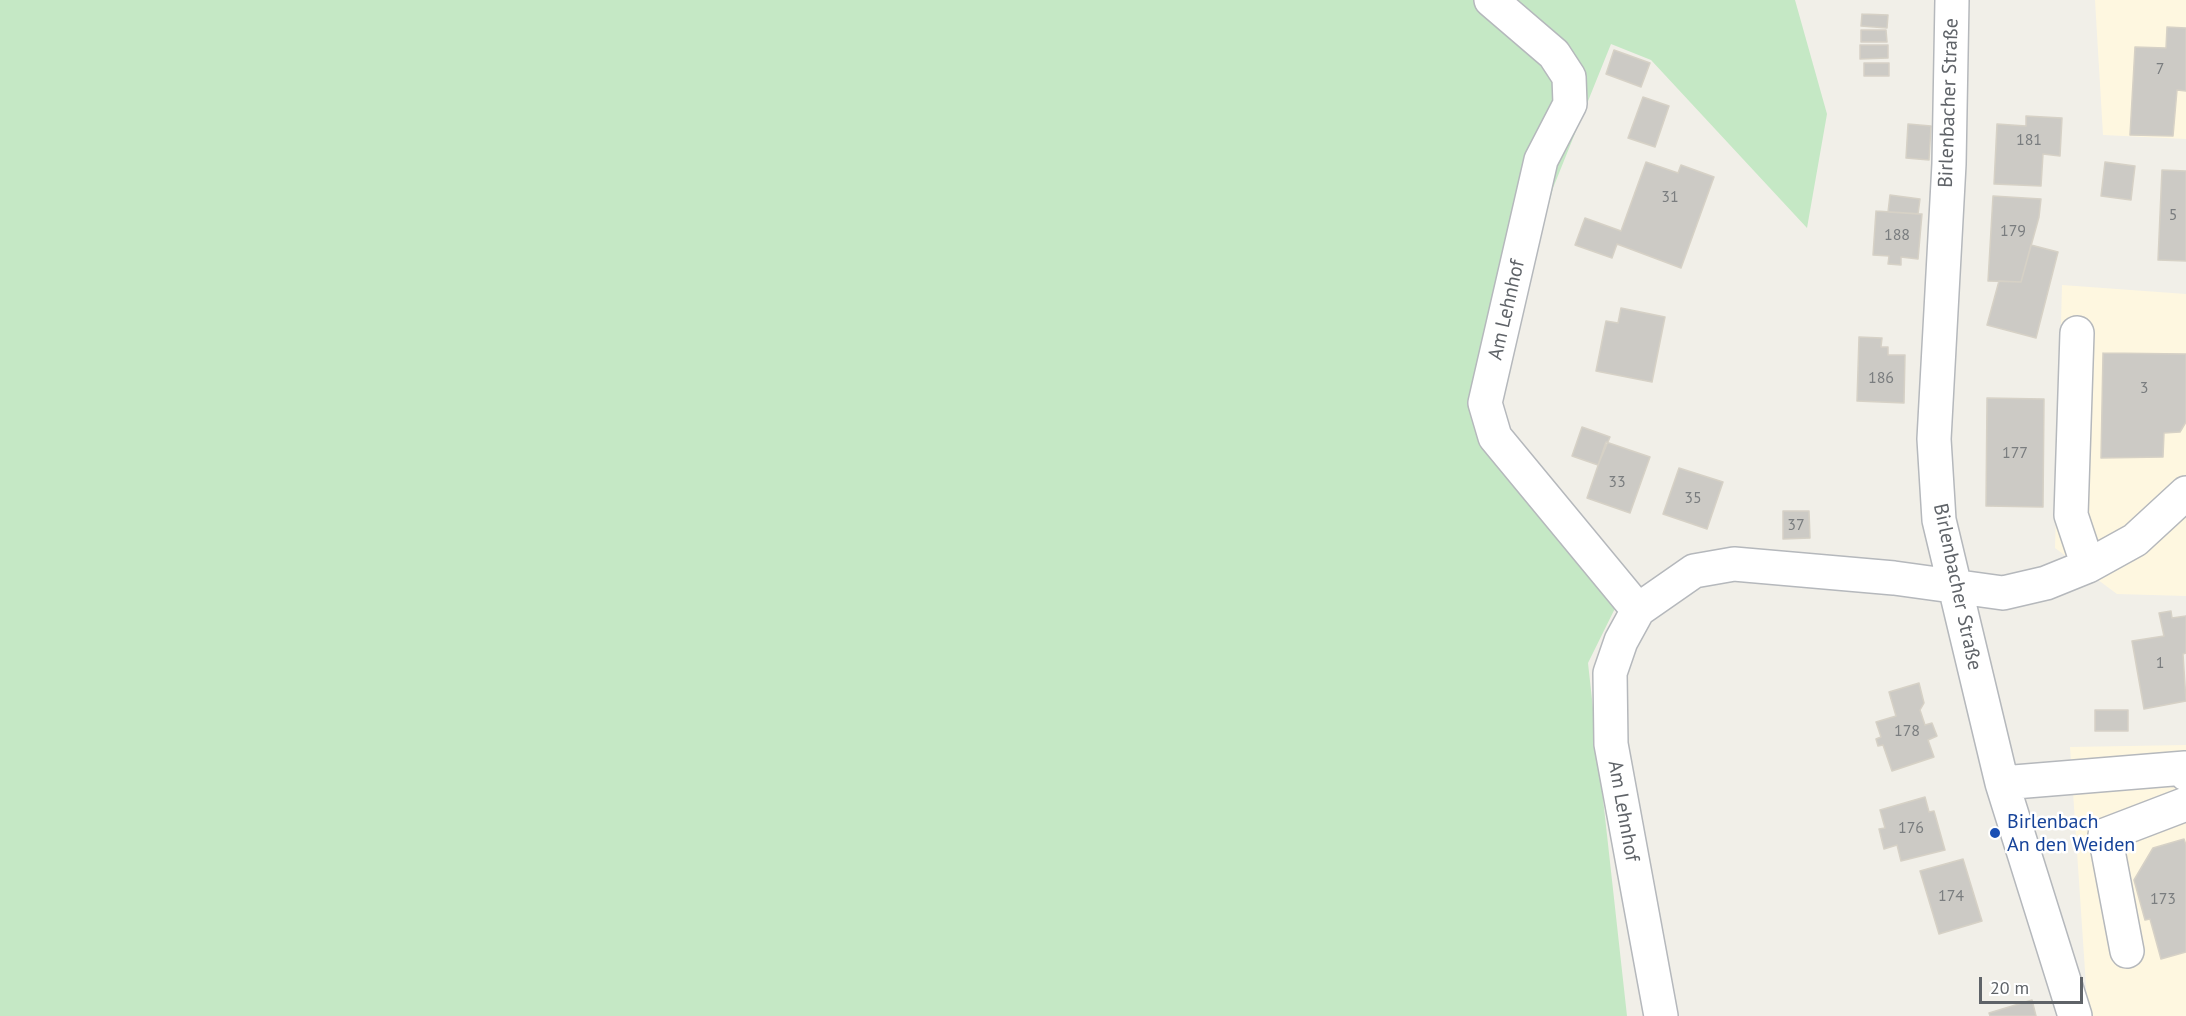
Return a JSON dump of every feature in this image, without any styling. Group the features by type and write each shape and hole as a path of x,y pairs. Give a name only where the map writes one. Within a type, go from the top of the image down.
{"street":[{"name":"Am Lehnhof","path":"1491,0 1554,54 1569,77 1570,104 1541,160 1485,403 1495,437 1638,610"},
{"name":"Birlenbacher Straße","path":"1952,0 1949,164 1934,439 1939,520 2002,783 2075,1016"},
{"path":"2077,333 2071,515 2088,566"},
{"name":"Am Lehnhof","path":"1661,1016 1611,744 1610,673 1621,641 1638,610 1694,571 1734,564 1894,578 2003,593 2046,583 2088,566 2135,540 2186,494"},
{"path":"2002,783 2185,768 2186,774"},
{"path":"2127,951 2105,835 2186,804"}],"shaded area":[{"path":"2095,0 2186,0 2186,139 2103,135"},
{"path":"2062,285 2186,294 2186,596 2117,594 2055,548"},
{"path":"2186,745 2186,1016 2088,1016 2070,747"}],"green space":[{"path":"0,0 1795,0 1827,114 1807,228 1651,60 1611,44 1553,188 1507,363 1477,438 1628,582 1588,663 1627,1016 0,1016"}],"building":[{"path":"1862,14 1888,15 1887,28 1861,26"},
{"path":"2167,27 2186,28 2186,91 2177,90 2173,136 2130,135 2135,47 2166,48"},
{"path":"1861,30 1886,30 1887,42 1861,42"},
{"path":"1860,45 1888,45 1888,58 1860,59"},
{"path":"1614,50 1650,63 1641,87 1606,74"},
{"path":"1864,63 1889,63 1889,76 1864,76"},
{"path":"1643,97 1669,106 1655,147 1628,138"},
{"path":"2026,116 2062,118 2060,156 2043,154 2041,186 1994,184 1997,124 2026,126"},
{"path":"1908,124 1931,126 1929,160 1906,158"},
{"path":"1646,162 1678,173 1681,165 1714,177 1681,268 1617,244 1612,258 1575,245 1585,218 1621,231"},
{"path":"2105,162 2135,166 2131,200 2101,196"},
{"path":"2162,170 2186,171 2186,261 2158,260"},
{"path":"1890,195 1920,199 1918,214 1888,212"},
{"path":"1993,196 2041,199 2039,217 2021,282 1988,281"},
{"path":"1876,211 1922,214 1918,259 1901,257 1901,265 1888,264 1889,256 1873,255"},
{"path":"2031,245 2058,252 2036,338 1987,325 1999,281 2021,282"},
{"path":"1621,308 1665,317 1652,382 1596,371 1606,321 1618,323"},
{"path":"1859,337 1882,338 1881,347 1888,347 1888,355 1905,355 1904,403 1857,401"},
{"path":"2103,353 2186,354 2186,422 2180,432 2164,433 2163,457 2101,458"},
{"path":"1987,398 2044,399 2043,507 1986,506"},
{"path":"1582,427 1610,437 1598,465 1572,456"},
{"path":"1606,442 1650,457 1630,513 1587,498"},
{"path":"1679,468 1723,482 1707,529 1663,514"},
{"path":"1783,511 1809,511 1810,538 1783,539"},
{"path":"2171,611 2172,618 2186,616 2186,653 2183,654 2186,701 2144,709 2132,641 2164,636 2159,613"},
{"path":"1919,683 1924,703 1920,710 1925,725 1932,723 1937,736 1928,740 1934,757 1892,771 1883,745 1878,746 1876,739 1881,737 1876,722 1896,716 1889,692"},
{"path":"2095,710 2128,710 2128,731 2095,731"},
{"path":"1925,797 1929,812 1934,811 1945,850 1901,861 1897,845 1884,849 1879,829 1885,828 1880,810"},
{"path":"2184,839 2186,845 2186,952 2161,959 2150,919 2145,920 2134,880 2153,848"},
{"path":"1963,859 1982,921 1939,934 1920,871"},
{"path":"2032,1000 2036,1016 1990,1016 1989,1013"}],"place":[{"name":"Birlenbach An den Weiden","path":"1995,833"}]}
